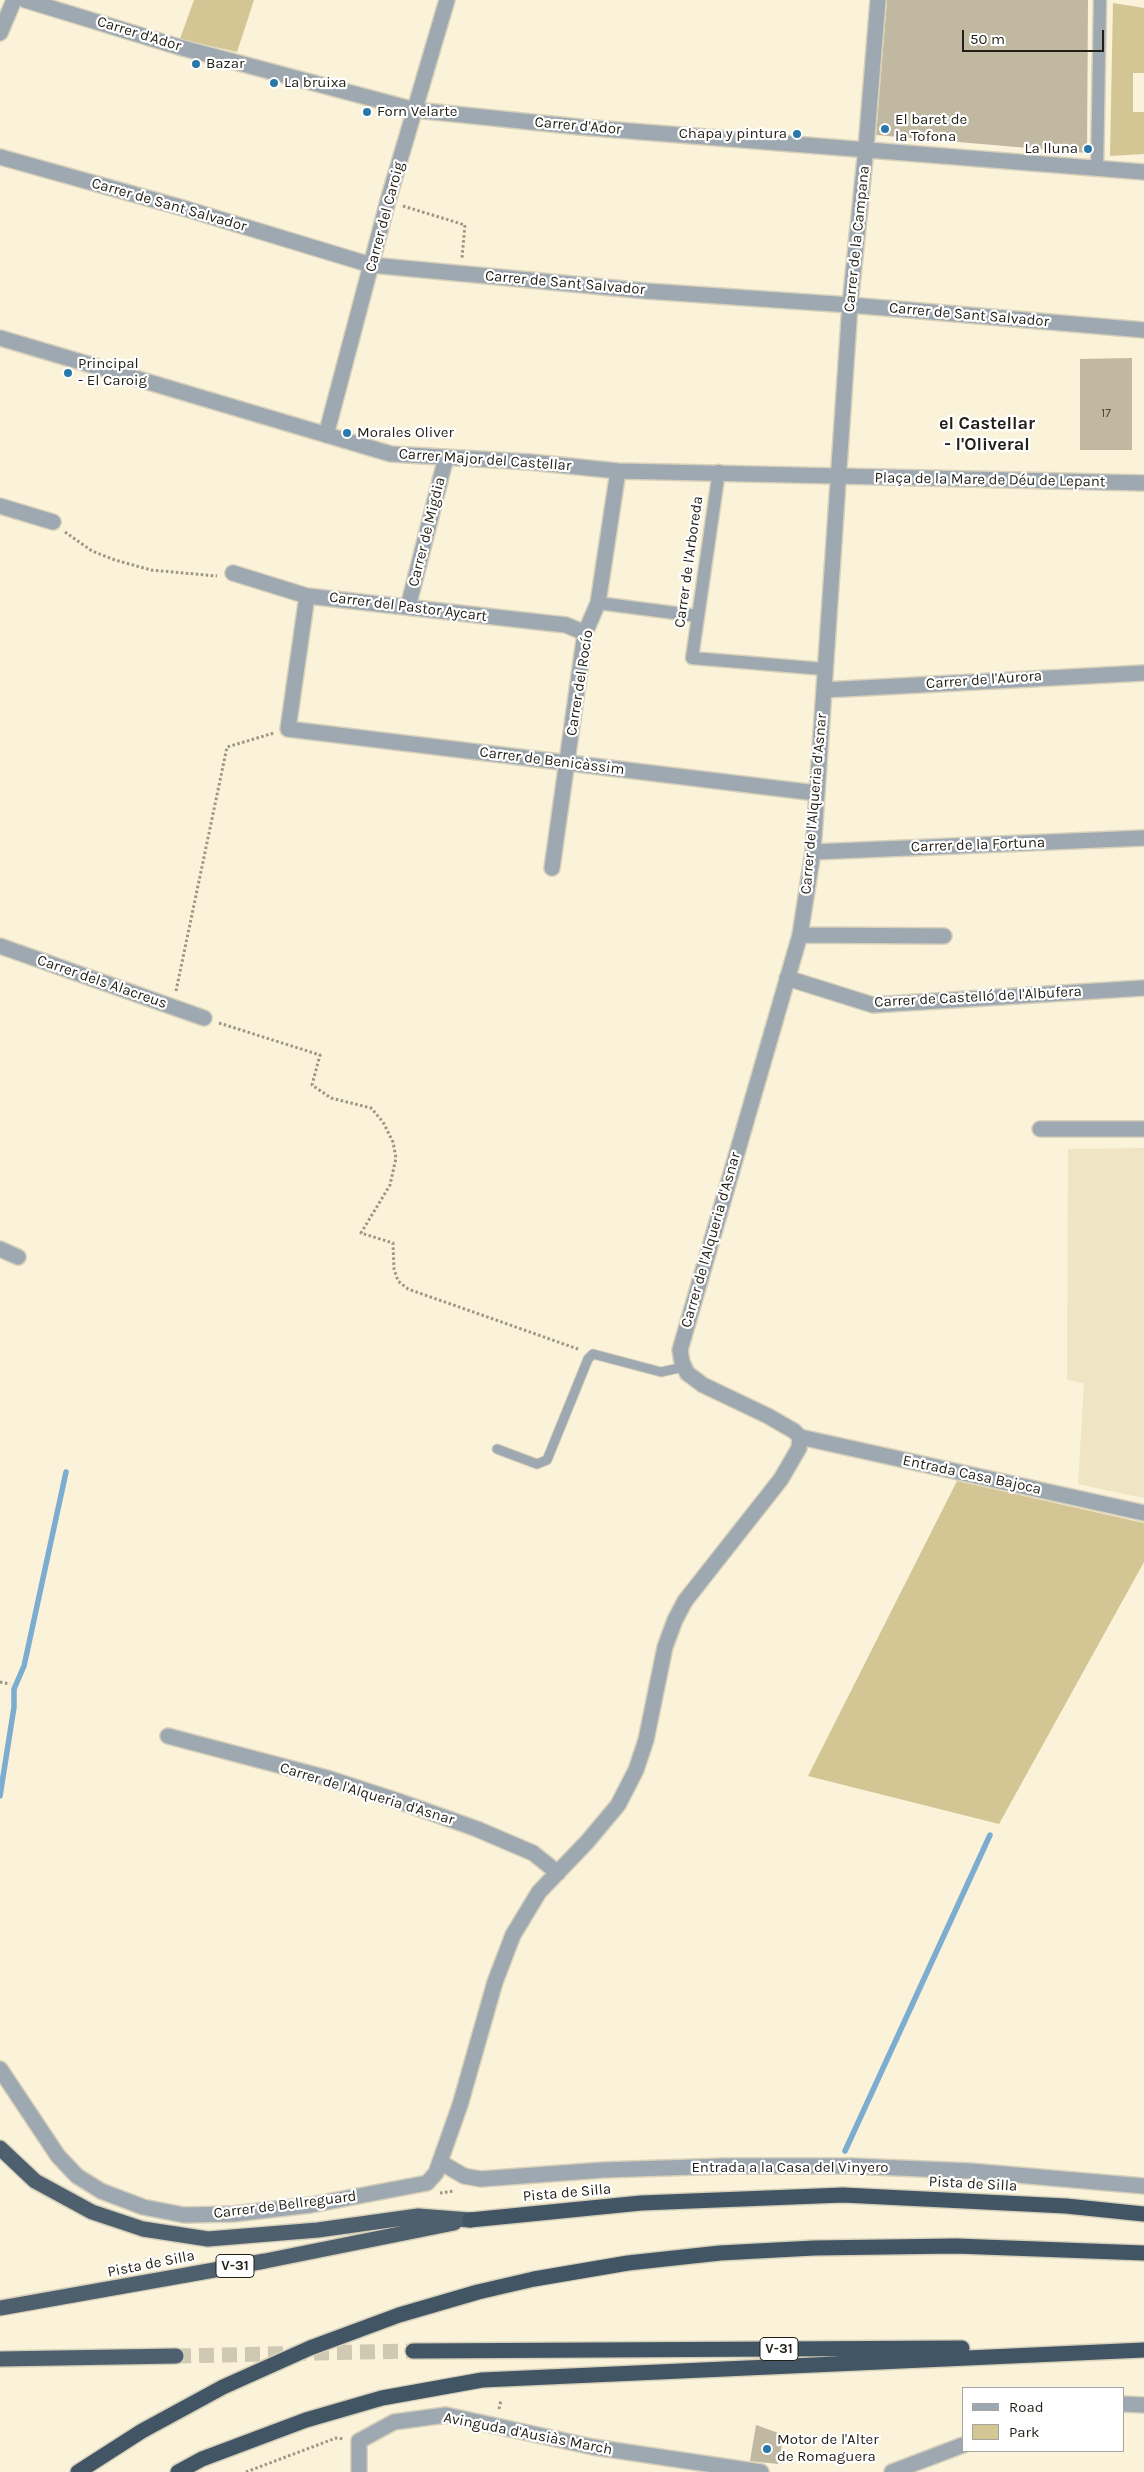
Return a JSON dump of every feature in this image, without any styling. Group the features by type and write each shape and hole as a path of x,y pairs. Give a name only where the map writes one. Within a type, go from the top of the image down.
{"highway":[{"path":"0,2148 35,2181 92,2212 143,2229 208,2238 318,2230 418,2216 470,2220"},
{"name":"Pista de Silla","path":"0,2308 275,2259 470,2220 641,2203 843,2195 1056,2206 1144,2214"},
{"path":"78,2472 142,2431 223,2387 310,2348 399,2315 478,2292 534,2279 665,2259 720,2253 814,2248 956,2246 1144,2253"},
{"path":"178,2472 202,2460 306,2420 382,2398 482,2380 1144,2349"},
{"name":"V-31","path":"413,2351 1144,2349"},
{"path":"0,2359 176,2356"}],"street":[{"path":"0,33 14,0"},
{"name":"Carrer d'Ador","path":"25,0 180,47 415,110 580,127 866,148 1144,172"},
{"name":"Carrer del Caroig","path":"326,434 371,264 447,0"},
{"name":"Carrer de la Campana","path":"837,477 850,305 866,148 878,0"},
{"path":"1097,169 1100,0"},
{"name":"Carrer de Sant Salvador","path":"0,157 183,208 371,264 646,291 850,305 1144,330"},
{"name":"Carrer Major del Castellar","path":"0,338 391,454 618,470 719,471 837,477"},
{"name":"Carrer de Migdia","path":"408,607 446,457"},
{"name":"Carrer del Rocío","path":"552,868 585,633 598,603 618,470"},
{"name":"Carrer de l'Arboreda","path":"719,471 692,658 824,670"},
{"name":"Plaça de la Mare de Déu de Lepant","path":"837,477 1144,483"},
{"name":"Carrer de l'Alqueria d'Asnar","path":"684,1367 680,1350 683,1334 800,935 813,852 837,477"},
{"path":"0,506 53,522"},
{"name":"Carrer del Pastor Aycart","path":"233,573 307,596 566,625 585,633"},
{"path":"288,729 307,596"},
{"path":"598,603 698,616"},
{"name":"Carrer de l'Aurora","path":"824,690 1144,672"},
{"name":"Carrer de Benicàssim","path":"288,729 816,793"},
{"name":"Carrer de la Fortuna","path":"813,852 1144,838"},
{"path":"800,935 944,936"},
{"name":"Carrer dels Alacreus","path":"0,946 204,1018"},
{"name":"Carrer de Castelló de l'Albufera","path":"786,978 873,1006 1144,988"},
{"path":"1040,1129 1144,1129"},
{"path":"0,1249 18,1257"},
{"path":"440,2162 460,2105 495,1982 514,1935 539,1892 618,1805 636,1770 646,1740 665,1647 685,1601 781,1479 799,1448 800,1437 794,1431 768,1416 703,1385 687,1373 684,1367"},
{"name":"Entrada Casa Bajoca","path":"800,1437 1144,1513"},
{"name":"Carrer de l'Alqueria d'Asnar","path":"168,1736 327,1778 411,1805 476,1829 532,1853 558,1872"},
{"name":"Carrer de Bellreguard","path":"0,2069 58,2156 76,2176 101,2191 143,2207 184,2215 213,2215 311,2205 418,2186 427,2183 436,2174 440,2162"},
{"name":"Entrada a la Casa del Vinyero","path":"440,2162 464,2176 482,2178 603,2170 716,2166 852,2166 970,2171 1144,2186"},
{"path":"1124,2404 1144,2405"},
{"name":"Avinguda d'Ausiàs March","path":"358,2441 394,2422 446,2415 593,2447 760,2472"},
{"path":"358,2441 359,2472"},
{"path":"892,2472 962,2445"}],"lane":[{"path":"497,1449 538,1464 547,1460 588,1359 593,1354 661,1372 684,1367"}],"path":[{"path":"403,206 465,224 462,261"},
{"path":"53,522 92,551 115,560 152,570 216,576 233,573"},
{"path":"172,1006 227,747 288,729"},
{"path":"204,1018 320,1055 312,1085 331,1098 371,1108 383,1122 394,1142 396,1158 390,1185 361,1232 393,1243 394,1269 398,1281 408,1289 593,1354"},
{"path":"0,1682 10,1684"},
{"path":"246,2472 336,2438 358,2441"}],"shaded area":[{"path":"1144,1148 1144,1498 1078,1484 1084,1383 1067,1380 1068,1149"}],"green space":[{"path":"194,0 254,0 237,52 180,39"},
{"path":"1113,3 1144,8 1144,73 1133,73 1133,112 1144,112 1144,154 1110,156"},
{"path":"957,1481 1144,1523 1144,1562 999,1824 808,1776"}],"building":[{"path":"887,0 1088,0 1087,153 876,135"},
{"path":"1132,358 1132,450 1080,450 1080,359"},
{"name":"Motor de l'Alter de Romaguera","path":"756,2425 784,2435 778,2464 750,2461"}],"waterway":[{"path":"0,1796 14,1707 14,1689 24,1666 66,1472"},
{"path":"845,2151 990,1835"}],"tunnel":[{"path":"176,2356 413,2351"}],"place":[{"name":"Bazar","path":"196,64"},
{"name":"La bruixa","path":"274,83"},
{"name":"Forn Velarte","path":"367,112"},
{"name":"El baret de la Tofona","path":"885,129"},
{"name":"Chapa y pintura","path":"797,134"},
{"name":"La lluna","path":"1088,149"},
{"name":"Principal - El Caroig","path":"68,373"},
{"name":"Morales Oliver","path":"347,433"},
{"name":"Motor de l'Alter de Romaguera","path":"767,2449"}],"district":[{"name":"el Castellar - l'Oliveral","path":"987,434"}]}
